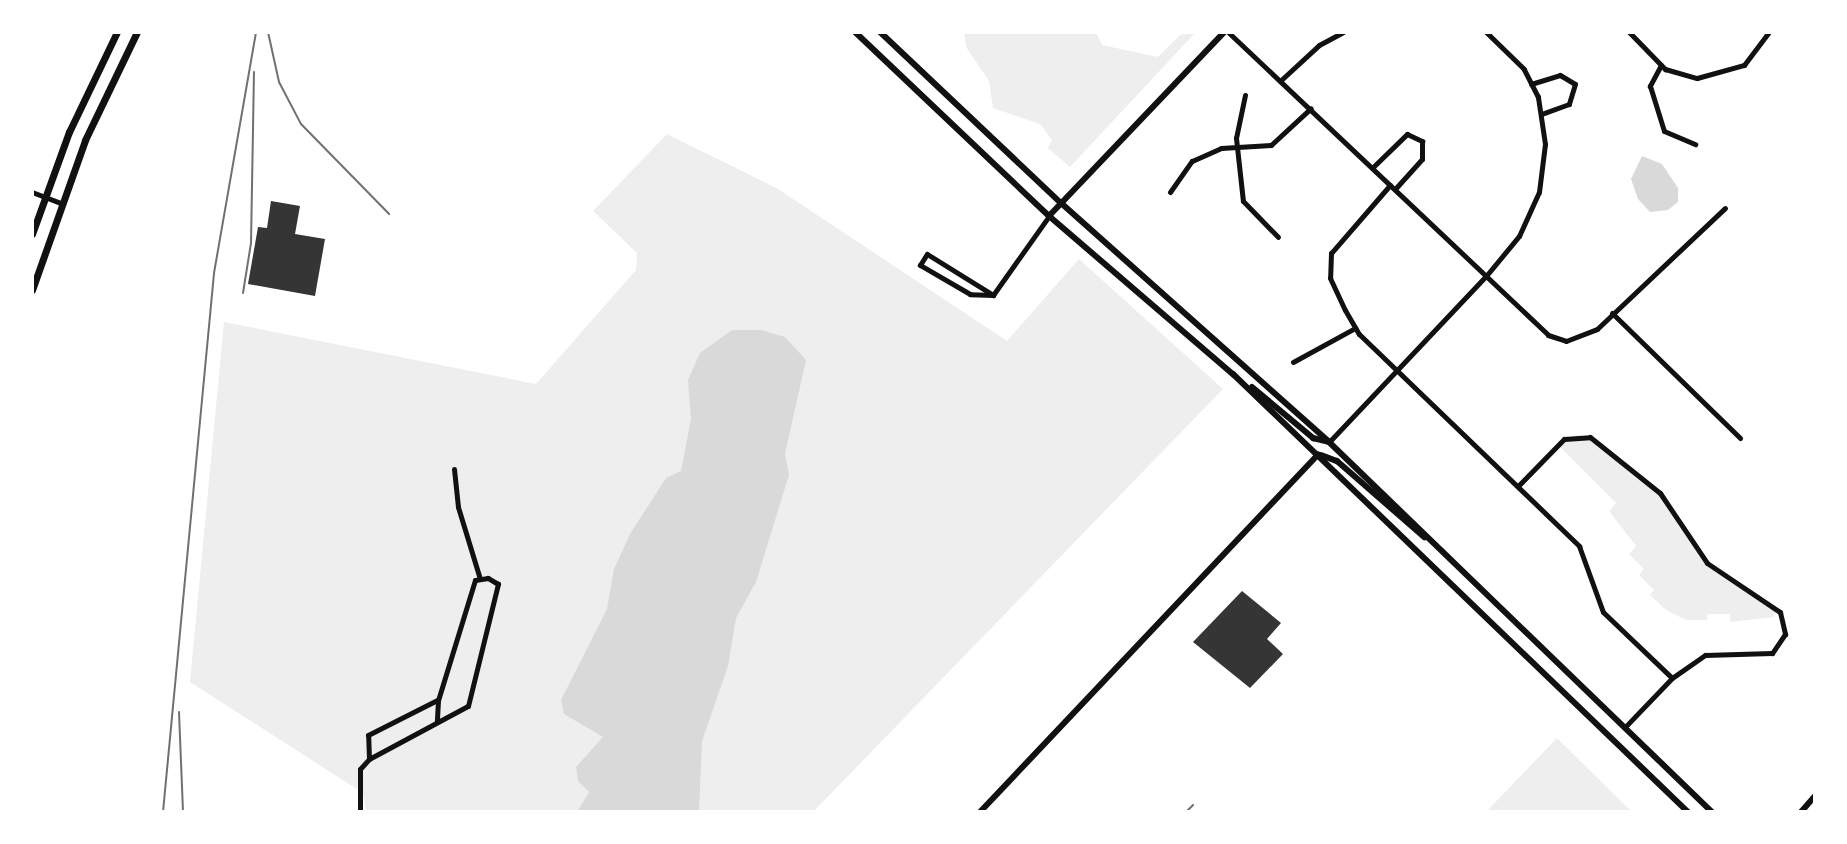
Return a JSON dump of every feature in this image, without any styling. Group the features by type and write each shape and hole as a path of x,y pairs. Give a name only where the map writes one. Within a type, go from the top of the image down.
{"main road":[{"path":"32,234 117,32"},
{"path":"32,290 61,203 101,102 137,32"},
{"path":"855,32 1049,216 1233,374 1313,438 1329,442"},
{"path":"880,32 1061,203 1329,442 1712,812"},
{"path":"1049,216 1226,32"},
{"path":"1233,374 1688,812"},
{"path":"1318,454 1337,461 1441,550"},
{"path":"980,812 1318,454"},
{"path":"1801,812 1815,796"}],"street":[{"path":"1226,32 1311,108 1548,335 1566,341 1583,338 1725,208"},
{"path":"1280,81 1319,45 1343,32"},
{"path":"1329,442 1486,276 1519,236 1539,192 1545,144 1542,114 1531,84 1505,46 1486,32"},
{"path":"1629,32 1661,65 1697,78 1729,73 1756,54 1769,32"},
{"path":"1661,65 1650,86 1664,131 1695,144"},
{"path":"1531,84 1560,75 1575,84 1569,104 1542,114"},
{"path":"1245,95 1237,148 1243,201 1278,237"},
{"path":"1170,192 1192,161 1208,152 1271,145 1311,108"},
{"path":"1372,168 1407,134 1422,141 1422,159 1331,253 1330,278 1355,328 1579,546 1603,612 1672,678"},
{"path":"32,192 61,203"},
{"path":"993,295 1049,216"},
{"path":"927,254 993,295 970,294 920,265 927,254"},
{"path":"1612,313 1740,438"},
{"path":"1293,362 1355,328"},
{"path":"1518,486 1564,439 1590,437 1660,493 1707,563 1780,612 1785,634 1772,653 1705,655 1672,678 1626,726"},
{"path":"454,469 458,507 480,579"},
{"path":"360,812 357,790 360,769 369,759 468,706 498,584 475,580 438,700 437,722"},
{"path":"369,759 368,735 438,700"}],"shaded area":[{"path":"964,32 1096,32 1102,45 1158,57 1180,35 1195,33 1070,167 1048,148 1052,140 1040,124 993,108 989,81 966,47"},
{"path":"667,134 778,189 1007,341 1079,259 1223,389 813,812 366,812 363,793 190,682 224,322 536,384 636,270 637,253 593,211"},
{"path":"1642,156 1662,164 1678,188 1678,202 1668,210 1650,212 1638,199 1631,179"},
{"path":"732,330 761,330 785,337 806,360 785,454 789,475 756,582 736,618 728,666 702,741 699,812 577,812 589,792 578,781 576,767 603,737 564,714 561,700 607,609 614,569 630,534 666,478 681,471 691,419 688,380 700,353"},
{"path":"1576,435 1590,437 1660,493 1707,563 1775,609 1774,617 1730,622 1730,614 1708,614 1707,620 1686,620 1666,610 1650,595 1654,590 1639,575 1644,569 1629,554 1636,546 1609,511 1616,503 1558,445"},
{"path":"1557,738 1568,749 1632,812 1486,812"}],"building":[{"path":"271,201 300,206 295,234 325,239 315,296 248,284 258,227 267,228"},
{"path":"1242,591 1281,623 1267,639 1283,654 1250,688 1193,642"}],"railway":[{"path":"163,812 214,273 256,32"},
{"path":"268,32 279,82 301,124 389,214"},
{"path":"243,293 251,243 254,72"},
{"path":"179,712 183,812"},
{"path":"1186,812 1193,805"}]}
